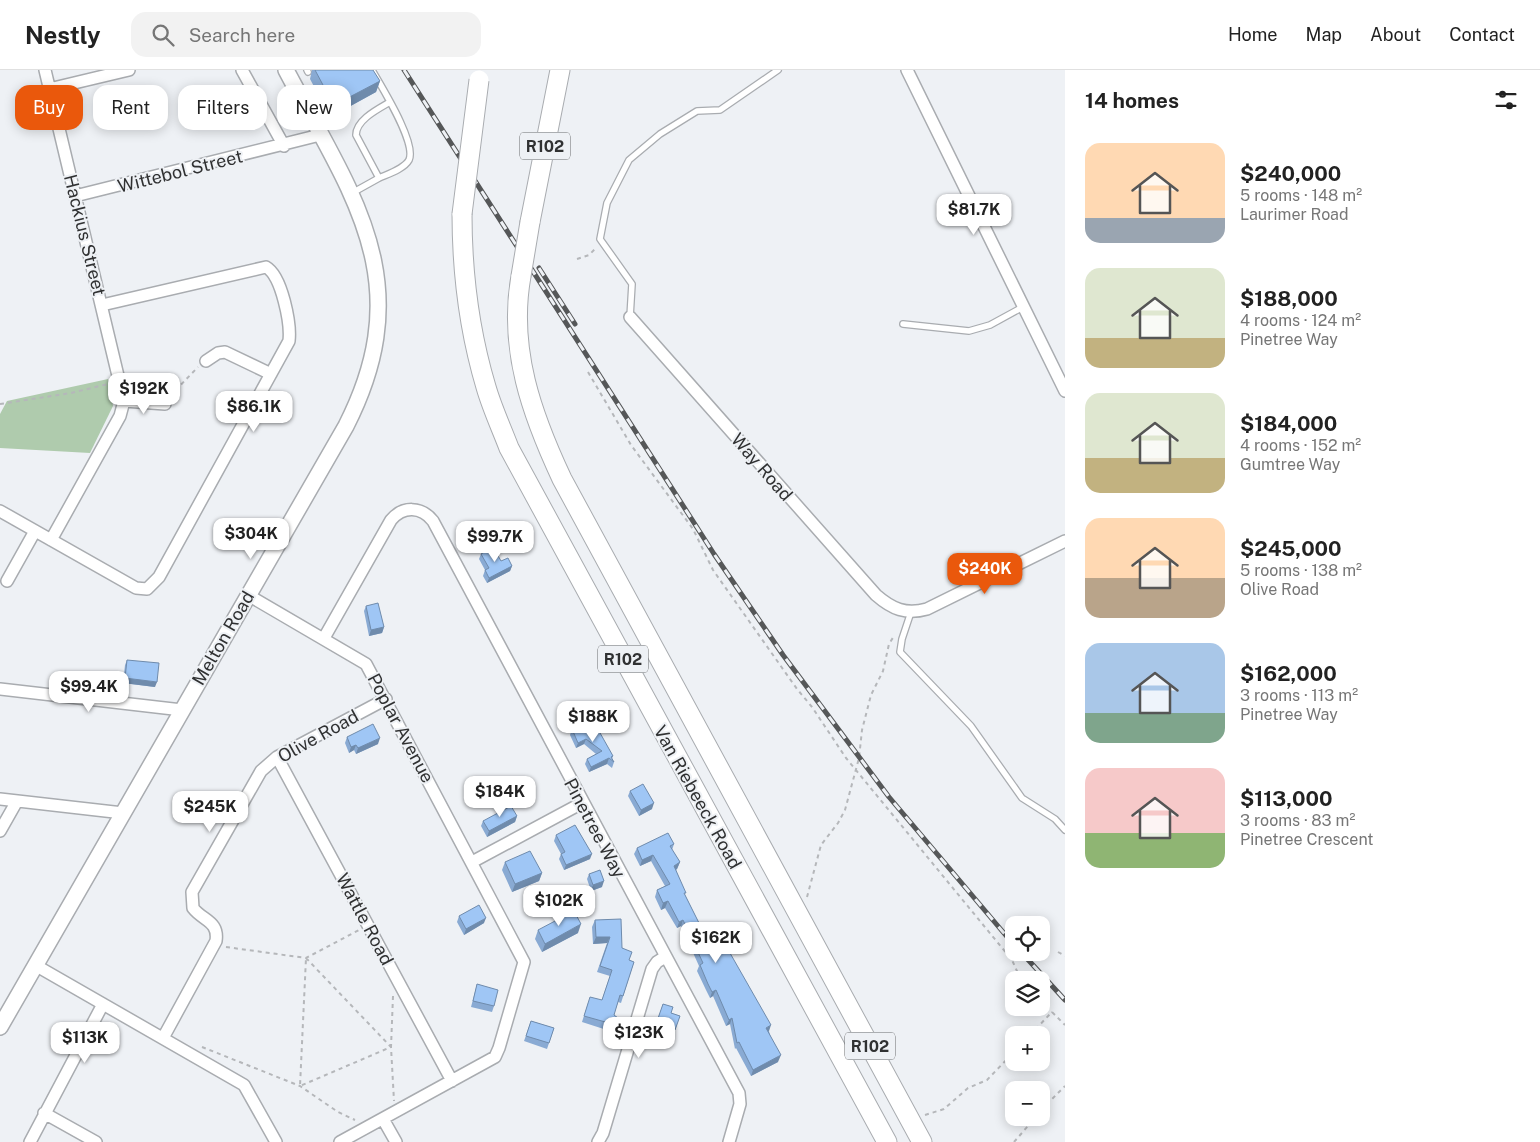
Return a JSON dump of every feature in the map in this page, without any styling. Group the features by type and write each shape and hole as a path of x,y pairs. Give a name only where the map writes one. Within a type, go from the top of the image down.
{"main road":[{"name":"Van Riebeeck Road","path":"560,70 530,222 517,307 518,344 524,379 538,428 558,471 922,1142"},
{"name":"Van Riebeeck Road","path":"479,75 462,214 463,266 469,318 486,389 509,448 887,1142"}],"street":[{"name":"Hackius Street","path":"45,70 48,85"},
{"path":"66,85 129,70"},
{"path":"242,70 284,146"},
{"name":"Melton Road","path":"0,1026 346,426 359,400 369,369 378,320 377,279 371,242 352,193 286,70"},
{"path":"907,70 1065,391"},
{"name":"Hackius Street","path":"59,130 124,401"},
{"name":"Wittebol Street","path":"75,196 284,146 320,135"},
{"path":"0,511 136,588 147,589 159,577 271,374 288,347 290,334 278,280 271,270 266,267 102,305"},
{"name":"Way Road","path":"630,316 876,595 886,604 905,611"},
{"path":"206,361 218,353 225,352 271,374"},
{"path":"51,540 120,416 124,401 165,404"},
{"name":"Pinetree Way","path":"324,638 391,520 397,513 406,510 423,512 432,521 740,1096 740,1104 730,1142"},
{"path":"7,581 35,531"},
{"path":"905,611 927,609 1065,541"},
{"name":"Poplar Avenue","path":"248,595 366,664 521,954 524,965 497,1053 489,1061 340,1142"},
{"path":"0,689 182,710"},
{"name":"Olive Road","path":"214,944 215,928 210,921 193,908 192,892 261,771 277,757 386,699"},
{"name":"Wattle Road","path":"277,757 452,1081"},
{"path":"0,799 123,813"},
{"path":"0,831 17,801"},
{"path":"472,862 582,803"},
{"path":"163,1038 214,944"},
{"path":"598,1142 603,1133 652,969 657,962 665,957"},
{"path":"36,965 244,1085 276,1142"},
{"path":"30,1142 103,1004"},
{"path":"44,1113 96,1142"},
{"path":"383,1119 396,1142"}],"lane":[{"path":"352,193 403,166 408,161 410,154 408,142 390,102 372,70"},
{"path":"630,316 632,284 601,241 607,203 629,160 660,134 697,111 720,110 778,70"},
{"path":"379,178 356,132 369,115 390,102"},
{"path":"903,324 969,331 990,326 1023,307"},
{"path":"905,611 900,652 971,726 1022,798 1055,819 1065,830"}],"path":[{"path":"576,259 590,255 601,241"},
{"path":"165,404 190,375 206,361"},
{"path":"588,372 632,445 693,529 718,577 846,758 856,767 951,888 1012,960 1017,971"},
{"path":"0,404 71,393 108,384 118,378"},
{"path":"805,900 821,845 838,823 845,810 856,767 870,695 883,670 889,644 905,611"},
{"path":"214,944 306,958 368,925"},
{"path":"1058,952 1065,956"},
{"path":"306,958 391,1047"},
{"path":"300,1086 306,958"},
{"path":"398,1111 394,1104 391,1047 393,986 399,982"},
{"path":"1039,1026 1052,1012 1065,1025"},
{"path":"201,1046 300,1086 338,1112 368,1127"},
{"path":"300,1086 391,1047"},
{"path":"924,1121 921,1116 944,1109 968,1088 988,1080 1005,1062"},
{"path":"1050,1101 1065,1086"},
{"path":"1014,1142 1028,1126"}],"green space":[{"path":"108,379 113,406 90,453 0,448 0,414 7,401"}],"building":[{"path":"315,70 373,70 380,81 351,96 351,85 323,85"},
{"path":"493,547 501,561 508,558 512,566 489,578 485,570 489,568 481,554"},
{"path":"378,603 384,627 371,630 366,606"},
{"path":"127,660 159,663 157,682 125,678"},
{"path":"373,724 380,738 358,748 356,745 351,747 347,737"},
{"path":"582,724 586,729 595,724 613,756 611,757 614,762 609,758 591,767 587,759 602,751 586,739 578,743 572,729"},
{"path":"643,784 654,803 641,810 630,791"},
{"path":"511,806 517,816 489,831 483,821"},
{"path":"575,825 592,854 566,865 561,854 565,852 556,835"},
{"path":"668,833 674,844 670,846 680,862 674,866 686,893 684,893 714,953 726,946 771,1025 766,1028 781,1055 753,1070 739,1042 737,1043 732,1018 729,1020 716,990 712,992 708,984 700,965 703,963 683,920 679,922 668,901 663,903 657,890 670,884 653,855 642,860 637,848"},
{"path":"530,851 542,873 515,884 505,862"},
{"path":"600,870 604,881 593,885 589,874"},
{"path":"479,905 486,918 466,929 459,916"},
{"path":"574,911 581,924 545,944 538,930"},
{"path":"621,919 622,948 632,952 629,960 634,962 623,996 620,995 614,1015 618,1018 616,1025 584,1016 590,997 602,1000 612,970 600,966 610,937 596,937 595,920"},
{"path":"477,984 498,990 494,1006 473,1001"},
{"path":"663,1004 673,1007 671,1013 680,1016 675,1030 656,1024"},
{"path":"531,1021 554,1028 549,1043 526,1036"}],"railway":[{"path":"404,70 714,554 783,655 889,797 1005,934"},
{"path":"539,268 575,324"},
{"path":"1029,961 1065,1000"}]}
